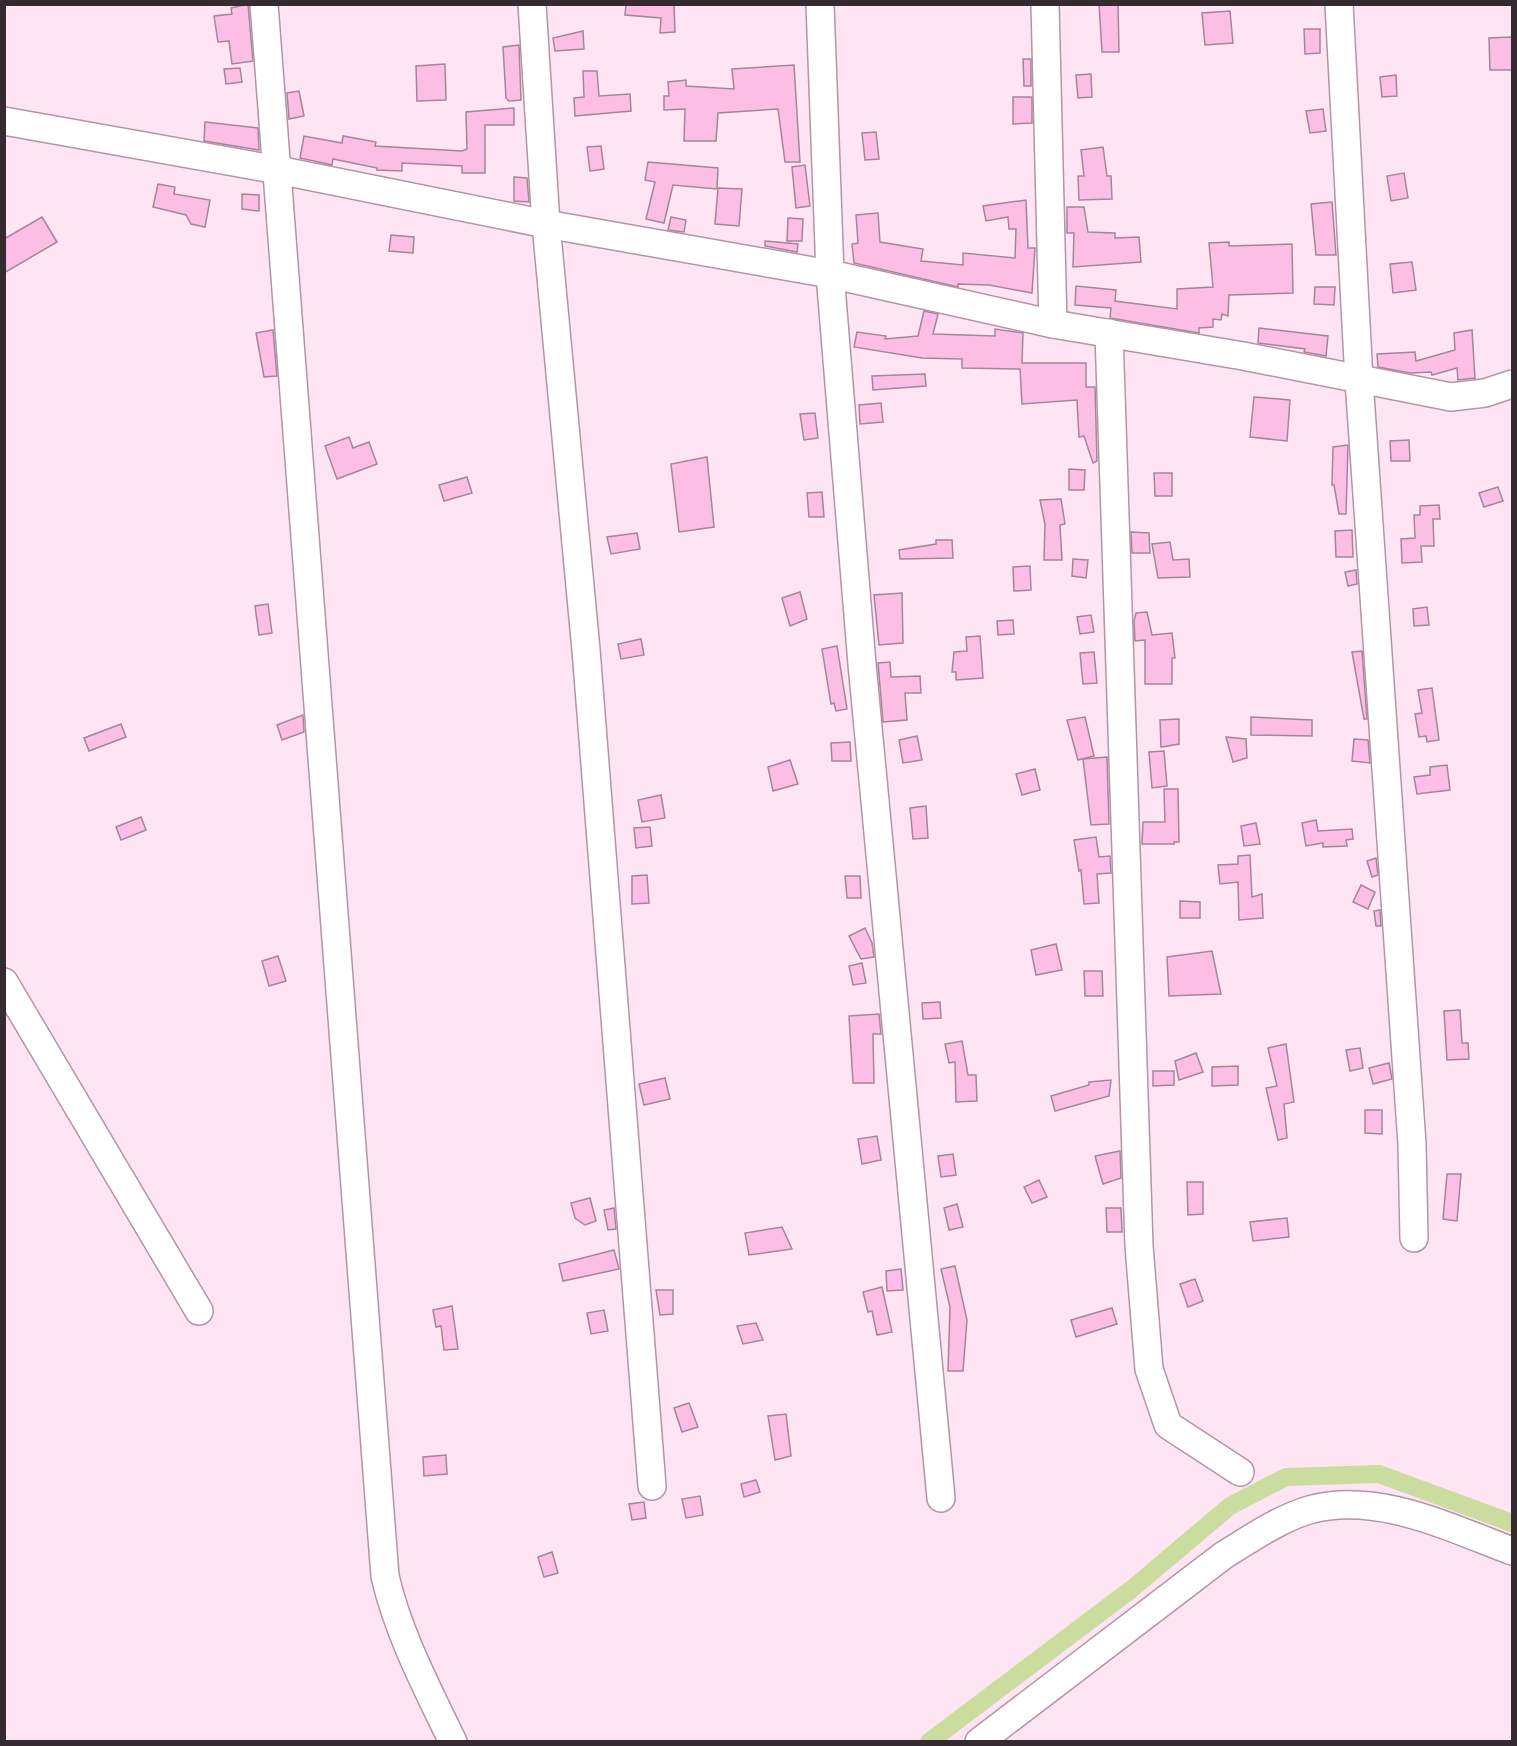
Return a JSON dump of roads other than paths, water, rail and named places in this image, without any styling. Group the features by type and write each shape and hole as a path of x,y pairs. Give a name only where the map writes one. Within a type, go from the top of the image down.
{"street":[{"path":"264,4 385,1576 390,1601 453,1742"},
{"path":"532,4 546,224 586,650 652,1486"},
{"path":"820,4 830,274 862,664 941,1498"},
{"path":"1045,4 1053,324"},
{"path":"1339,4 1359,380 1412,1132 1414,1238"},
{"path":"4,121 278,170 546,224 830,274 1053,324 1451,397 1485,393 1512,384"},
{"path":"1109,333 1139,1246 1149,1369 1168,1425 1240,1472"},
{"path":"4,982 199,1311"},
{"path":"979,1742 1224,1555 1267,1529 1308,1510 1342,1505 1381,1508 1418,1516 1512,1551"}],"waterway":[{"path":"929,1742 1133,1588 1230,1506 1286,1477 1379,1474 1512,1523"}]}
